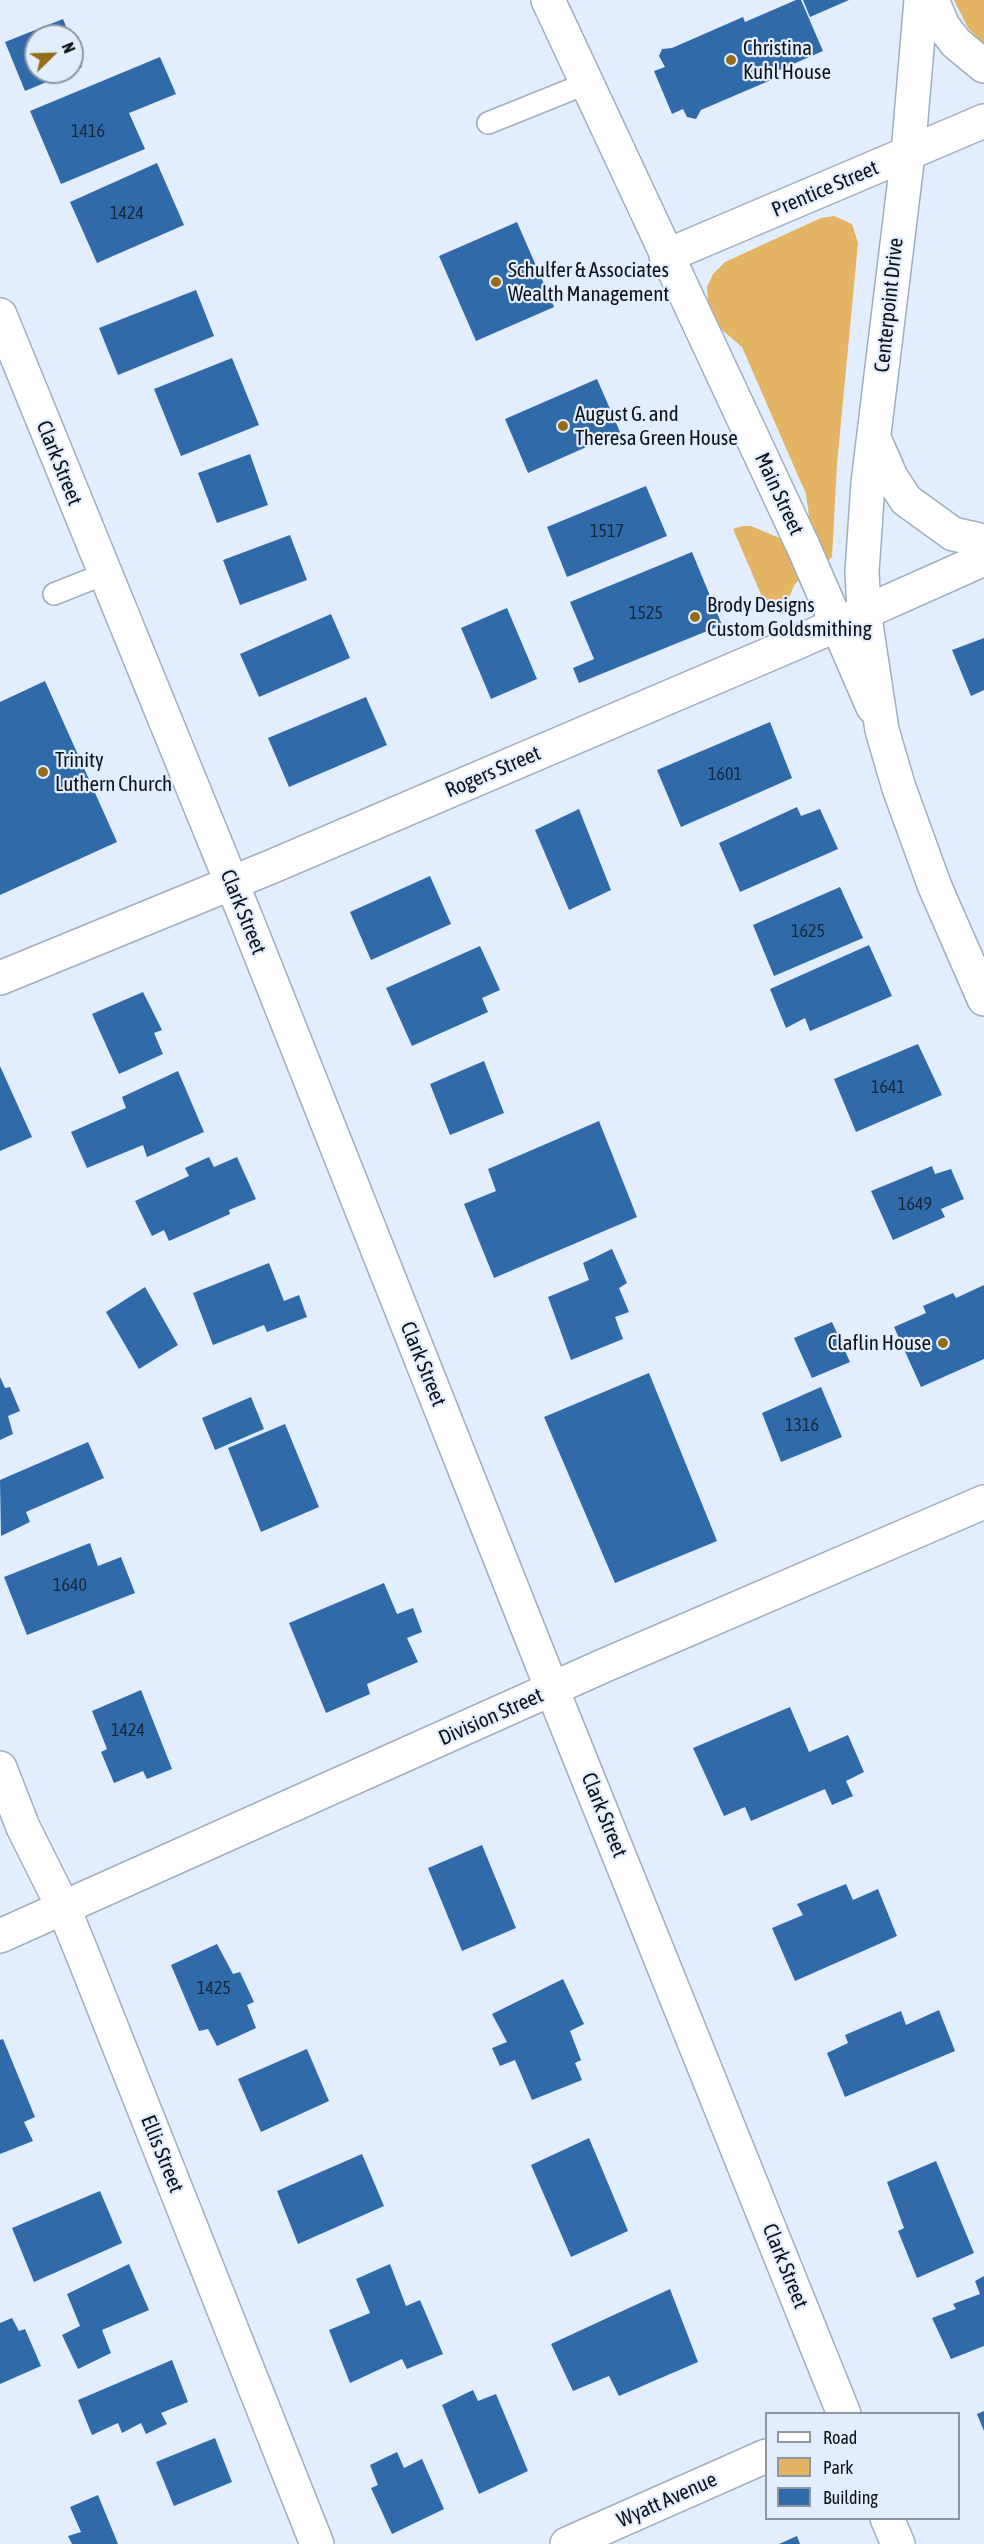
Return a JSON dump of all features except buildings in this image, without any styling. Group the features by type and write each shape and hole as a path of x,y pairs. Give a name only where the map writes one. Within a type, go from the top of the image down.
{"main road":[{"name":"Main Street","path":"548,0 666,256 851,617 912,829 984,999"},
{"name":"Centerpoint Drive","path":"851,617 864,541 874,436 908,154 921,0"},
{"path":"932,0 943,26 956,43 984,66"},
{"name":"Prentice Street","path":"666,256 984,122"},
{"name":"Clark Street","path":"0,315 231,884 843,2412"},
{"path":"874,436 891,477 906,500 953,534 984,541"},
{"name":"Rogers Street","path":"0,978 231,884 984,559"},
{"name":"Division Street","path":"0,1936 552,1689 984,1502"},
{"name":"Ellis Street","path":"0,1768 12,1820 64,1909 317,2544"},
{"name":"Wyatt Avenue","path":"567,2544 765,2456"},
{"path":"888,2520 898,2544"}],"lane":[{"path":"488,123 585,84"},
{"path":"54,594 104,574"}],"green space":[{"path":"954,0 984,0 984,44 968,28"},
{"path":"834,216 852,224 858,243 837,464 832,557 825,560 811,530 806,494 742,347 715,324 708,304 707,287 713,274 725,262 821,218"},
{"path":"751,526 782,539 804,575 795,584 789,597 766,606 733,529"}],"place":[{"name":"Christina Kuhl House","path":"731,60"},
{"name":"Schulfer & Associates Wealth Management","path":"496,282"},
{"name":"August G. and Theresa Green House","path":"563,426"},
{"name":"Brody Designs Custom Goldsmithing","path":"695,617"},
{"name":"Trinity Luthern Church","path":"43,772"},
{"name":"Claflin House","path":"943,1343"}]}
